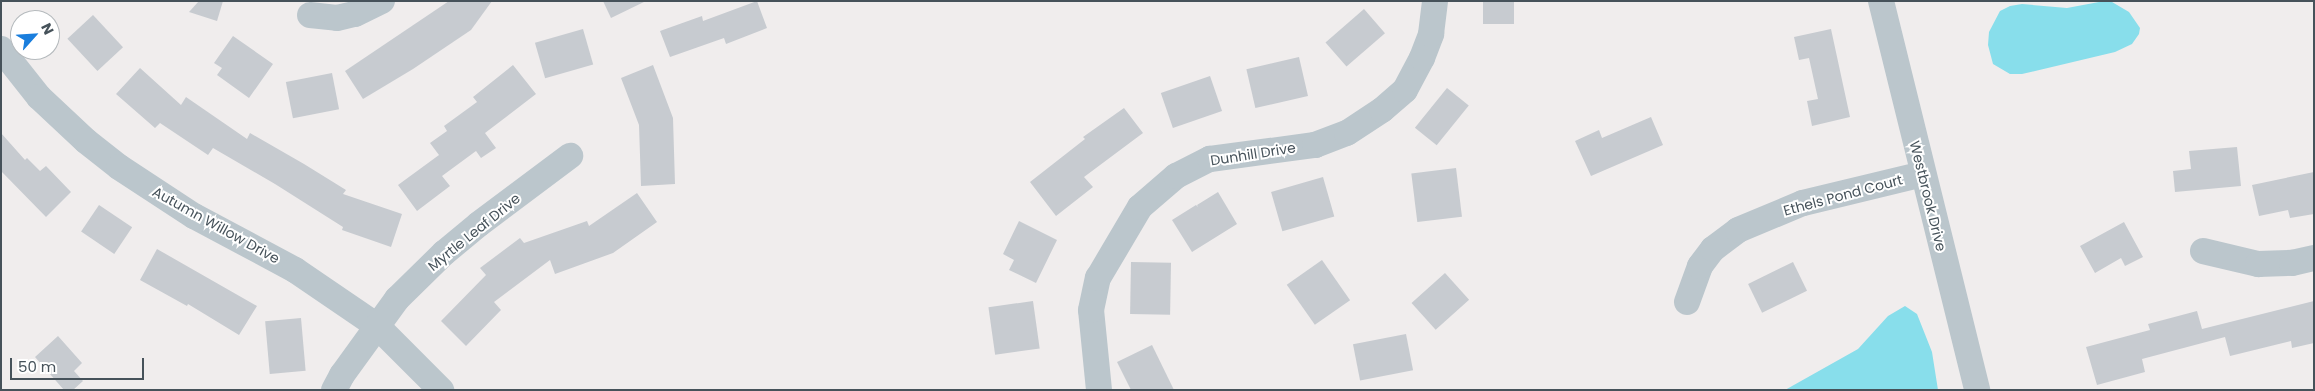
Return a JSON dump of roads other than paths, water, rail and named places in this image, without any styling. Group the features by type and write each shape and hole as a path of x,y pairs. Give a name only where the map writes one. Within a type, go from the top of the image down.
{"street":[{"path":"310,15 337,18 355,14 382,1"},
{"name":"Dunhill Drive","path":"1099,390 1091,310 1098,278 1140,207 1176,176 1210,160 1315,145 1347,133 1382,110 1405,90 1422,58 1431,34 1435,1"},
{"name":"Westbrook Drive","path":"1881,1 1977,390"},
{"name":"Autumn Willow Drive","path":"1,49 40,97 86,141 119,167 194,216 295,270 377,326 442,390"},
{"name":"Myrtle Leaf Drive","path":"334,390 397,299 444,253 570,156"},
{"name":"Ethels Pond Court","path":"1687,302 1700,266 1713,249 1738,230 1803,203 1923,174"},
{"path":"2203,251 2258,264 2292,263 2314,258"}],"water":[{"path":"2099,2 2112,2 2129,12 2140,28 2139,34 2132,44 2115,52 2022,74 2010,74 1993,64 1988,45 1989,32 2000,11 2010,6 2022,4 2067,8"},
{"path":"1905,306 1917,314 1932,352 1938,390 1785,390 1858,349 1888,316"}]}
